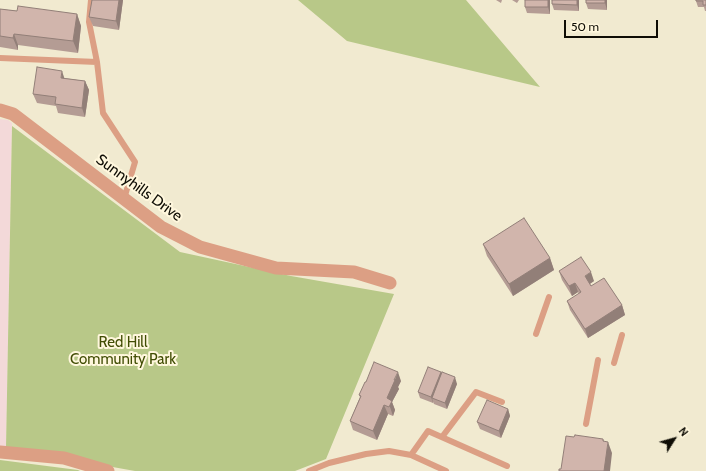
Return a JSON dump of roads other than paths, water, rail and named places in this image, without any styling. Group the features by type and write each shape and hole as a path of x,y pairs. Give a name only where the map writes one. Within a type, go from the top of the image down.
{"street":[{"name":"Sunnyhills Drive","path":"0,110 13,114 161,227 200,247 276,268 354,272 390,284"},
{"path":"0,452 64,458 108,471"}],"lane":[{"path":"91,0 89,22 97,62 103,113 135,162 124,199"},
{"path":"0,58 97,62"},
{"path":"536,334 549,297"},
{"path":"614,364 622,335"},
{"path":"586,424 598,360"},
{"path":"442,437 476,392 502,402"},
{"path":"411,455 428,431 507,466"},
{"path":"309,471 329,463 366,454 389,451 411,455 446,471"}],"park label":[{"name":"Red Hill Community Park","path":"123,352"}]}
